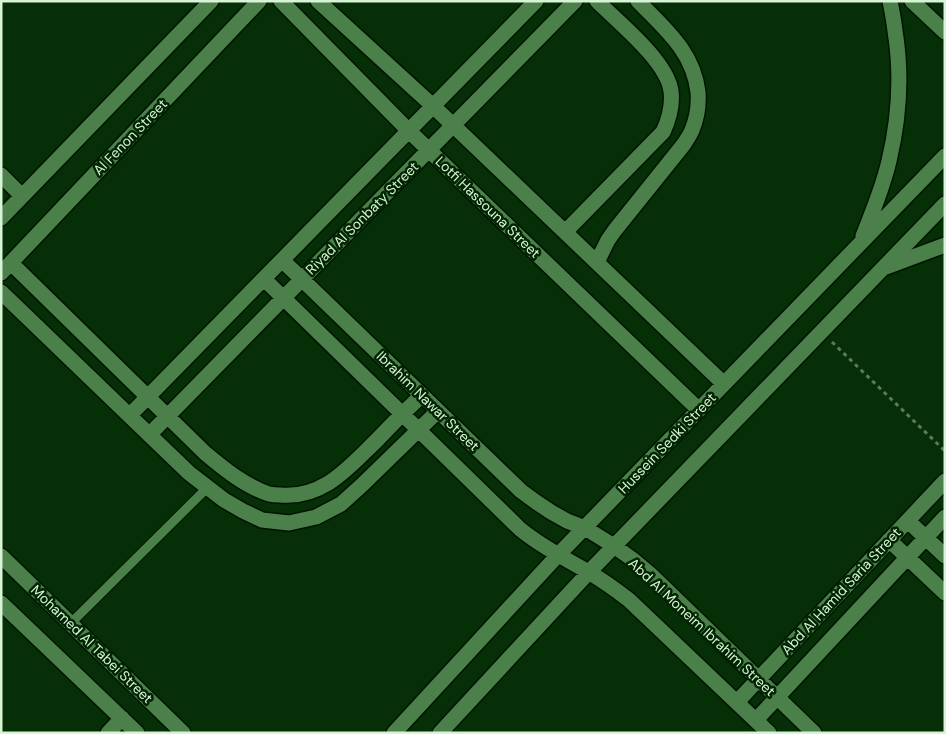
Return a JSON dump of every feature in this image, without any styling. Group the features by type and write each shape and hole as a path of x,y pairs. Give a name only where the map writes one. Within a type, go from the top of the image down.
{"street":[{"path":"1,218 211,1"},
{"name":"Al Fenon Street","path":"6,268 259,1"},
{"name":"Lotfi Hassouna Street","path":"281,1 409,131 699,410"},
{"path":"318,1 433,106 724,384"},
{"name":"Riyad Al Sonbaty Street","path":"130,415 536,1"},
{"name":"Riyad Al Sonbaty Street","path":"150,434 575,1"},
{"path":"565,232 663,132 669,119 672,104 671,89 666,75 639,42 597,1"},
{"path":"596,262 615,230 684,144 692,130 697,115 697,86 688,57 663,26 638,1"},
{"path":"861,243 880,192 889,161 895,129 898,64 896,32 890,1"},
{"path":"912,1 945,32"},
{"name":"Hussein Sedki Street","path":"394,733 558,555 945,156"},
{"path":"1,175 22,196"},
{"path":"440,733 589,572 945,204"},
{"path":"883,268 945,245"},
{"name":"Ibrahim Nawar Street","path":"282,260 521,491 551,512 584,528"},
{"path":"6,268 148,397 220,466 252,486 270,494 291,496 312,492 331,483 422,395"},
{"name":"Ibrahim Nawar Street","path":"264,278 520,529 558,555"},
{"path":"1,292 207,488 262,520 289,523 316,517 340,504 438,411"},
{"name":"Abd Al Hamid Saria Street","path":"737,702 945,481"},
{"name":"Abd Al Hamid Saria Street","path":"756,720 945,517"},
{"path":"908,521 945,556"},
{"name":"Abd Al Moneim Ibrahim Street","path":"584,528 614,546 650,574 814,733"},
{"path":"889,540 945,593"},
{"path":"558,555 610,585 629,600 769,733"},
{"name":"Mohamed Al Tabei Street","path":"1,556 183,733"},
{"path":"1,603 137,733"},
{"path":"108,733 122,718"}],"lane":[{"path":"70,623 207,488"}],"path":[{"path":"822,332 945,451"}]}
